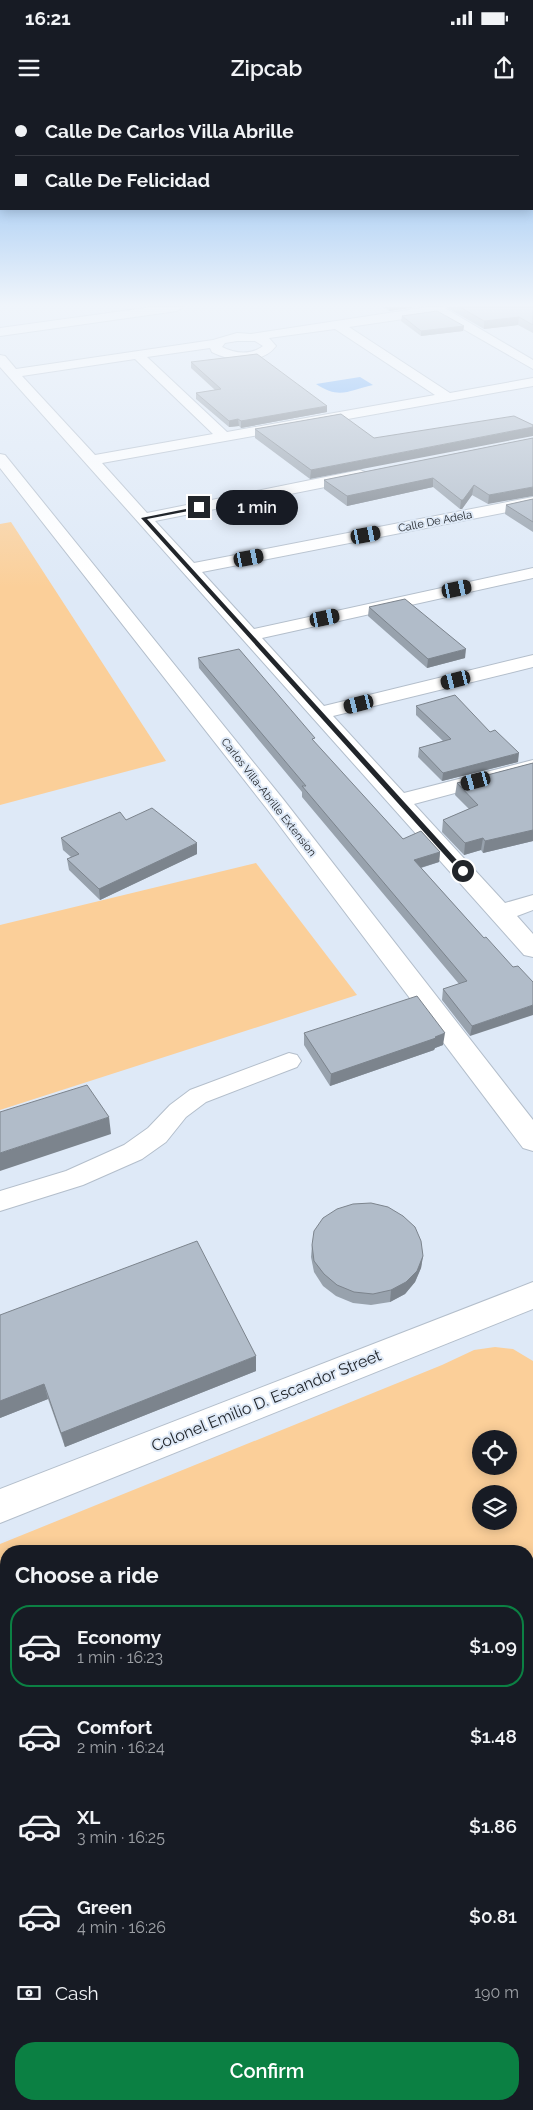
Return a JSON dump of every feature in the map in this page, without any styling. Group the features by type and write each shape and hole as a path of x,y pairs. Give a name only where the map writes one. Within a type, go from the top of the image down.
{"street":[{"path":"38,401 533,949"},
{"path":"186,401 224,437"},
{"path":"92,460 426,401"},
{"name":"Carlos Villa-Abrille Extension","path":"0,458 275,804 533,1140"},
{"path":"144,518 372,473"},
{"name":"Calle De Adela","path":"190,569 533,502"},
{"path":"249,635 533,573"},
{"path":"320,713 533,661"},
{"path":"400,801 533,766"},
{"path":"500,913 533,902"},
{"name":"Colonel Emilio D. Escandor Street","path":"0,1506 533,1295"}],"lane":[{"path":"0,1201 74,1178 133,1152 158,1135 178,1111 198,1096 289,1061"}],"shaded area":[{"path":"11,522 166,761 0,805 0,524"},
{"path":"256,863 357,995 0,1110 0,925"},
{"path":"495,1347 513,1349 533,1361 533,1545 0,1544 442,1365 474,1350"}],"building":[{"path":"205,401 320,401 327,406 241,421 238,419 229,421"},
{"path":"341,414 374,438 514,416 533,425 533,427 311,470 255,429"},
{"path":"533,438 533,487 489,495 474,485 463,500 461,500 433,478 347,496 324,480"},
{"path":"533,499 533,522 506,505"},
{"path":"405,599 466,649 428,659 369,607"},
{"path":"239,649 315,738 312,739 403,839 421,831 440,852 414,860 484,938 486,937 513,967 518,966 533,982 533,1005 472,1026 443,989 467,981 302,786 306,786 198,658"},
{"path":"455,695 490,732 495,730 519,753 443,773 419,748 451,739 416,706"},
{"path":"533,763 533,830 485,841 483,838 465,843 443,820 478,805 457,783"},
{"path":"152,808 197,843 99,889 67,859 79,854 61,838 120,812 126,820"},
{"path":"417,996 445,1033 436,1038 331,1074 304,1033"},
{"path":"87,1085 109,1117 0,1153 0,1112"},
{"path":"371,1203 388,1207 403,1216 415,1227 421,1241 423,1256 417,1271 406,1282 391,1290 373,1294 354,1292 337,1285 324,1274 314,1261 312,1245 314,1231 323,1218 337,1209 353,1204"},
{"path":"197,1241 256,1356 61,1433 44,1384 0,1401 0,1315"}],"route":[{"path":"199,507 144,518 463,871"}]}
